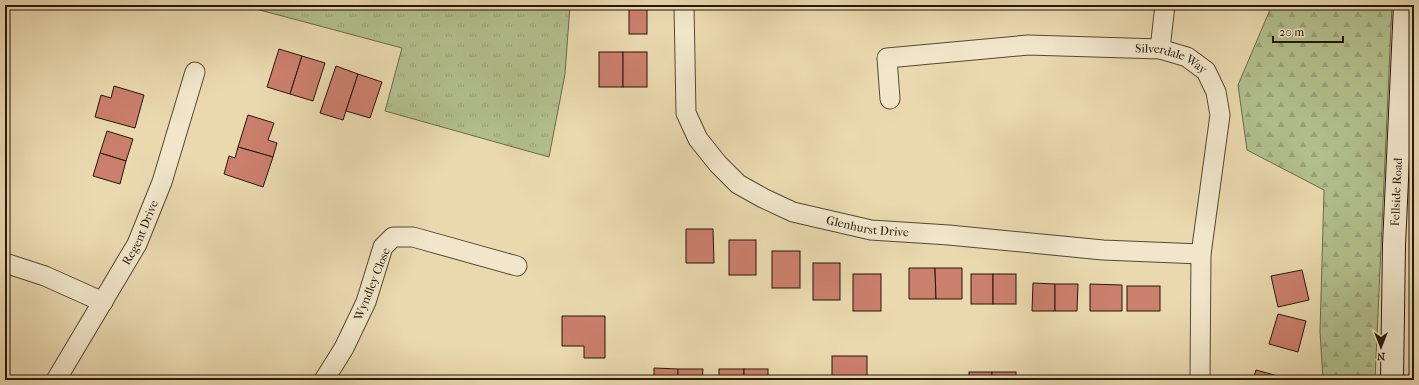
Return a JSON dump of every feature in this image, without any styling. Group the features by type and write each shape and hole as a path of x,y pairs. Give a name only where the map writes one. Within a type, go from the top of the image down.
{"street":[{"name":"Glenhurst Drive","path":"684,5 686,113 698,139 718,164 738,184 763,198 793,212 871,230 949,235 1103,250 1202,254"},
{"path":"1160,49 1165,5"},
{"name":"Fellside Road","path":"1392,380 1394,246 1406,5"},
{"name":"Silverdale Way","path":"890,99 887,58 1028,45 1160,49 1187,57 1206,71 1216,92 1220,115 1202,254 1200,380"},
{"name":"Regent Drive","path":"56,380 137,244 162,182 195,72"},
{"name":"Wyndley Close","path":"324,380 344,348 366,302 383,247 393,237 413,236 517,266"},
{"path":"5,262 45,276 103,302"}],"green space":[{"path":"241,5 570,5 565,74 549,157 385,111 402,48"},
{"path":"1272,5 1392,5 1375,380 1323,380 1320,332 1324,190 1247,150 1238,85"}],"building":[{"path":"629,5 647,5 647,34 629,34"},
{"path":"279,49 302,56 290,94 267,87"},
{"path":"599,52 623,52 623,87 599,87"},
{"path":"623,52 647,52 647,87 623,87"},
{"path":"302,56 325,63 313,101 290,94"},
{"path":"336,66 358,74 343,120 320,113"},
{"path":"358,74 382,82 370,118 346,111"},
{"path":"114,86 144,95 135,128 95,117 101,95 111,98"},
{"path":"248,115 274,123 268,140 277,143 273,157 238,147"},
{"path":"107,131 133,139 126,161 100,153"},
{"path":"238,147 273,157 263,187 224,174 229,156 235,158"},
{"path":"100,153 126,161 120,184 93,176"},
{"path":"686,229 713,229 714,263 686,263"},
{"path":"729,240 756,240 756,275 729,275"},
{"path":"772,251 800,251 800,288 772,288"},
{"path":"813,263 840,263 840,300 813,300"},
{"path":"909,268 935,268 936,299 909,299"},
{"path":"935,268 962,268 962,299 936,299"},
{"path":"1302,270 1309,300 1278,307 1271,276"},
{"path":"853,274 881,274 881,311 853,311"},
{"path":"971,274 993,274 993,304 971,304"},
{"path":"993,274 1016,274 1016,304 993,304"},
{"path":"1033,283 1055,284 1055,311 1032,311"},
{"path":"1055,284 1078,284 1077,311 1055,311"},
{"path":"1090,284 1122,285 1122,311 1090,311"},
{"path":"1127,286 1160,286 1160,311 1127,311"},
{"path":"1278,314 1306,321 1298,352 1269,344"},
{"path":"562,316 605,316 605,358 584,358 584,346 562,346"},
{"path":"832,356 867,356 867,380 832,380"},
{"path":"654,368 678,369 678,380 654,380"},
{"path":"678,369 703,369 702,380 678,380"},
{"path":"719,369 744,369 744,380 719,380"},
{"path":"744,369 768,369 768,380 744,380"},
{"path":"1256,370 1285,378 1285,380 1253,380"},
{"path":"969,372 992,372 992,380 969,380"},
{"path":"992,372 1016,372 1016,380 992,380"}]}
